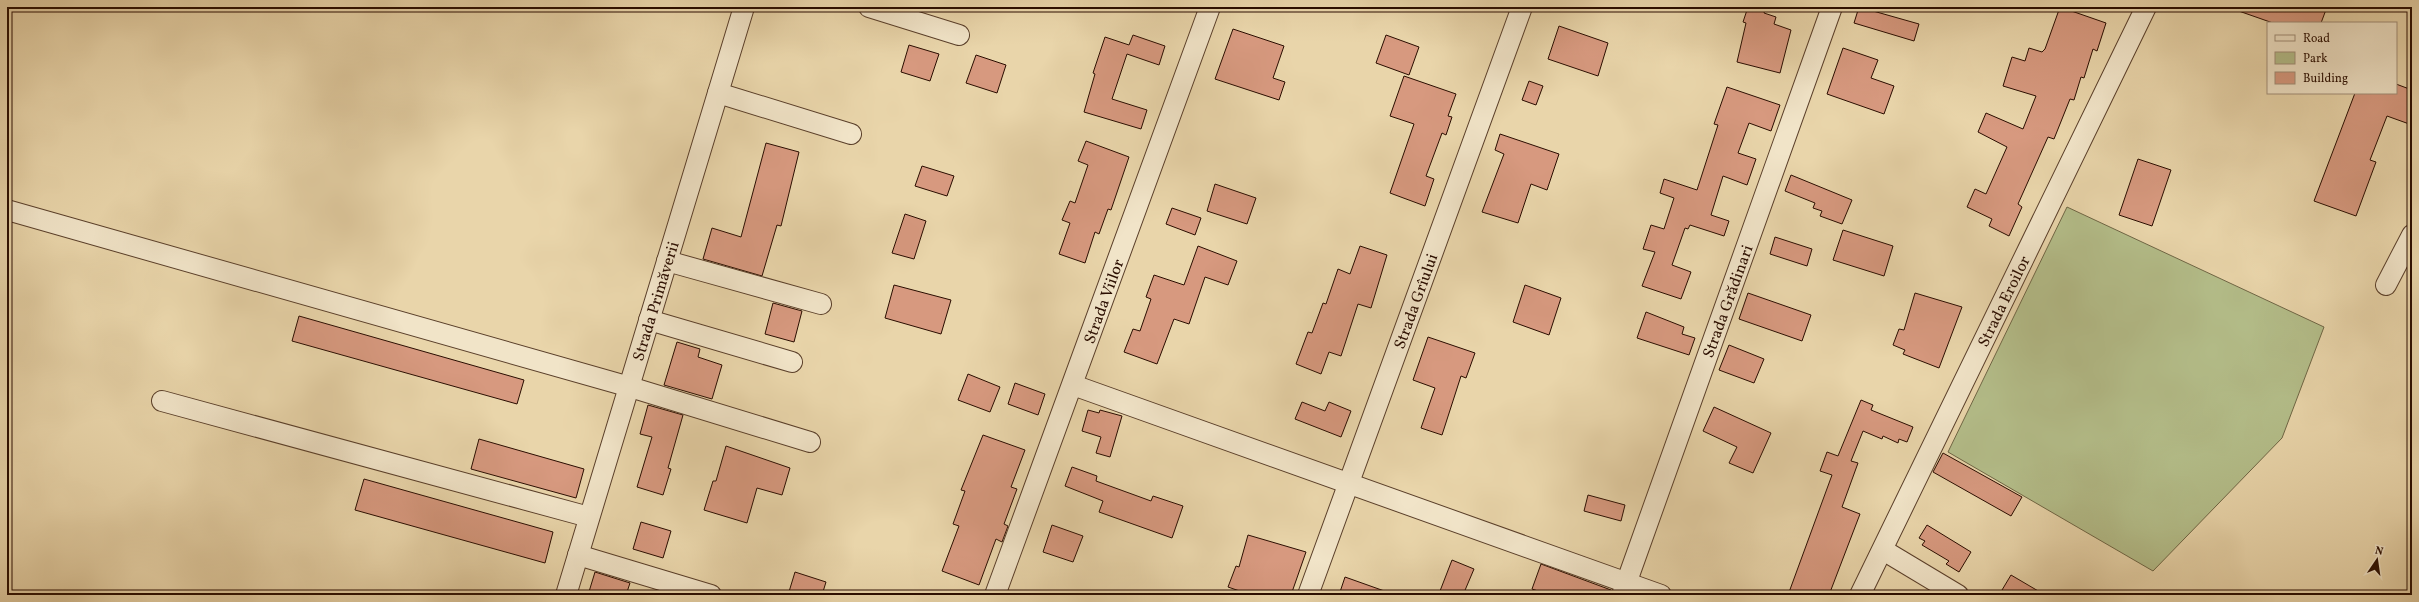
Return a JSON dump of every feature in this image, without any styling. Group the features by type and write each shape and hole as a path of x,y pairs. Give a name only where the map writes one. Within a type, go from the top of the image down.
{"street":[{"name":"Strada Primăverii","path":"566,595 744,7"},
{"path":"869,7 959,36"},
{"name":"Strada Viilor","path":"995,595 1210,7"},
{"name":"Strada Grîului","path":"1308,595 1522,7"},
{"name":"Strada Grădinari","path":"1624,589 1832,7"},
{"name":"Strada Eroilor","path":"1860,595 2146,7"},
{"path":"718,93 851,134"},
{"path":"7,210 630,387 810,442"},
{"path":"2386,285 2412,235"},
{"path":"667,261 821,304"},
{"path":"649,320 792,362"},
{"path":"1072,385 1350,482 1624,589 1661,595"},
{"path":"162,401 589,517"},
{"path":"1883,550 1958,595"},
{"path":"578,555 712,595"}],"green space":[{"path":"2067,207 2324,327 2282,438 2153,571 1948,452"}],"building":[{"path":"1748,7 1766,7 1764,13 1776,17 1774,24 1791,30 1780,73 1737,62 1746,23 1743,22"},
{"path":"1859,7 1919,24 1914,41 1854,23"},
{"path":"2060,7 2106,23 2097,51 2093,49 2084,78 2081,77 2074,100 2070,99 2054,139 2048,137 2018,204 2022,207 2009,236 1989,226 1992,219 1967,207 1975,189 1986,194 2007,147 1978,132 1986,113 2023,129 2036,96 2003,86 2012,57 2025,61 2029,48 2042,52 2045,49"},
{"path":"2234,7 2327,7 2321,22 2270,22 2233,9"},
{"path":"1559,26 1608,43 1598,76 1548,59"},
{"path":"1233,29 1284,46 1273,78 1285,82 1279,100 1215,79"},
{"path":"1133,35 1165,46 1159,65 1127,54 1112,99 1147,110 1141,129 1084,112 1095,74 1093,73 1105,37 1129,45"},
{"path":"1386,35 1419,47 1409,75 1376,63"},
{"path":"909,45 939,54 930,81 901,72"},
{"path":"1843,48 1878,60 1871,78 1894,86 1884,114 1827,94"},
{"path":"976,55 1006,65 997,93 966,83"},
{"path":"1404,76 1456,94 1448,116 1452,117 1446,135 1442,133 1426,176 1434,179 1425,206 1390,193 1414,124 1390,116"},
{"path":"1529,81 1543,86 1536,105 1522,100"},
{"path":"2397,84 2412,90 2412,125 2387,116 2370,160 2376,162 2356,216 2314,201 2355,94 2397,94"},
{"path":"1727,87 1780,105 1771,131 1749,123 1738,153 1756,159 1747,185 1723,176 1711,215 1729,221 1724,236 1690,225 1688,229 1685,228 1672,265 1691,272 1681,299 1642,286 1655,252 1643,249 1651,225 1664,229 1674,198 1660,193 1664,179 1697,190 1718,125 1714,124"},
{"path":"1500,134 1559,154 1547,190 1531,184 1518,223 1482,212 1504,154 1495,150"},
{"path":"1086,141 1129,157 1111,210 1108,209 1099,234 1095,232 1085,263 1059,254 1070,223 1062,220 1070,201 1075,203 1088,165 1078,161"},
{"path":"766,143 799,152 781,226 777,225 762,276 703,259 712,228 741,237"},
{"path":"2138,159 2171,170 2152,226 2119,215"},
{"path":"922,166 954,176 947,196 915,186"},
{"path":"1791,175 1852,200 1842,224 1820,216 1822,211 1813,208 1815,203 1785,191"},
{"path":"1215,184 1256,198 1247,224 1207,211"},
{"path":"1172,208 1201,218 1195,235 1166,224"},
{"path":"905,214 926,221 914,259 892,253"},
{"path":"1843,230 1893,246 1884,276 1833,260"},
{"path":"1775,237 1812,249 1807,266 1770,254"},
{"path":"1198,246 1237,261 1228,285 1205,277 1189,324 1174,319 1157,364 1124,352 1133,329 1140,331 1151,299 1146,297 1154,275 1184,285"},
{"path":"1360,246 1387,255 1371,308 1358,304 1341,356 1329,352 1321,374 1296,364 1308,332 1312,333 1323,303 1326,304 1338,269 1350,274"},
{"path":"894,285 951,300 941,334 885,318"},
{"path":"1525,285 1561,298 1549,335 1513,322"},
{"path":"1748,293 1811,315 1802,341 1739,319"},
{"path":"1915,293 1962,307 1939,368 1903,354 1905,350 1893,345 1899,329 1904,330"},
{"path":"773,303 802,311 794,342 765,334"},
{"path":"1646,312 1684,327 1682,334 1695,338 1689,355 1637,338"},
{"path":"299,316 524,380 517,404 292,341"},
{"path":"1428,337 1475,353 1466,378 1461,376 1442,435 1421,428 1435,388 1413,380"},
{"path":"677,342 700,349 698,357 722,365 712,399 664,385"},
{"path":"1729,345 1764,359 1754,383 1719,370"},
{"path":"968,374 1000,387 990,412 958,400"},
{"path":"1015,383 1045,394 1038,415 1008,404"},
{"path":"1861,400 1873,405 1871,410 1913,427 1907,442 1899,439 1898,443 1883,436 1882,439 1863,431 1851,461 1858,463 1842,507 1860,514 1829,595 1788,595 1832,475 1820,471 1827,452 1838,456"},
{"path":"1302,402 1325,411 1329,402 1351,411 1341,437 1295,419"},
{"path":"648,405 683,415 668,468 671,469 663,495 637,487 652,437 640,434"},
{"path":"1714,407 1771,433 1753,473 1729,463 1737,447 1703,431"},
{"path":"1088,410 1099,413 1100,410 1122,416 1110,457 1096,453 1101,437 1082,431"},
{"path":"983,435 1025,450 1011,487 1017,489 1004,524 1008,526 1002,542 996,539 979,585 942,571 959,526 953,524 965,491 961,490"},
{"path":"479,439 584,469 576,498 471,469"},
{"path":"726,446 790,468 782,495 757,488 747,523 704,510 713,481 716,481"},
{"path":"1943,453 2022,497 2011,516 1933,472"},
{"path":"1072,467 1097,476 1096,481 1151,501 1153,496 1183,506 1172,538 1099,512 1103,501 1065,486"},
{"path":"364,479 553,532 545,563 355,510"},
{"path":"1588,495 1625,505 1621,521 1584,511"},
{"path":"641,522 671,531 663,558 633,549"},
{"path":"1052,525 1083,536 1073,562 1043,552"},
{"path":"1927,525 1971,552 1959,572 1946,564 1949,561 1922,545 1925,541 1919,538"},
{"path":"1248,535 1306,552 1291,595 1251,595 1228,587 1236,566 1239,567"},
{"path":"1452,560 1474,569 1463,595 1449,595 1440,591"},
{"path":"1541,564 1611,590 1611,595 1550,595 1532,589"},
{"path":"595,572 630,583 626,595 588,595"},
{"path":"795,572 826,582 822,595 788,595"},
{"path":"2011,575 2045,595 1999,595"},
{"path":"1345,577 1390,593 1389,595 1339,595"}]}
